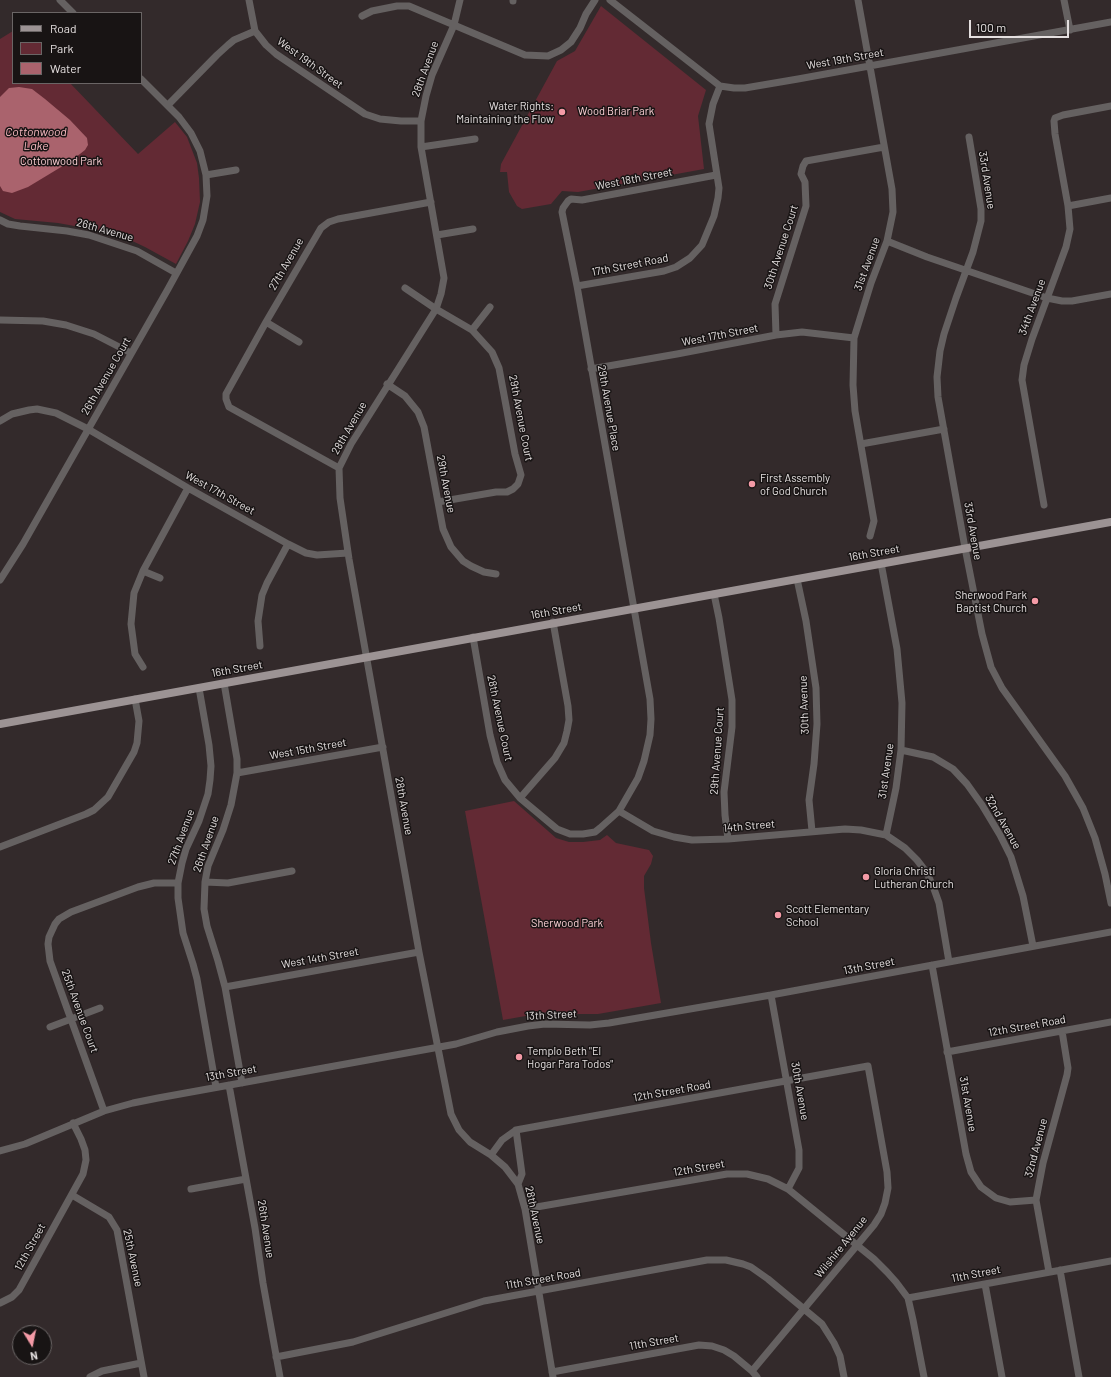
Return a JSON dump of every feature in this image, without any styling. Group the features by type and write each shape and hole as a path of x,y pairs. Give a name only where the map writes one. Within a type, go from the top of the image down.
{"main road":[{"name":"16th Street","path":"2,723 1111,522"}],"street":[{"path":"60,0 73,12"},
{"path":"168,105 228,45 234,40 255,31 249,0"},
{"name":"28th Avenue","path":"460,0 454,25 430,82 421,121 422,147 444,278 442,294 436,308 387,384 351,444 339,468 340,498 348,552 419,952 451,1114 460,1130 470,1142 491,1155 505,1167 518,1184 525,1210 553,1374"},
{"path":"362,16 372,11 397,6 409,6 525,55 548,56 561,50 571,42 595,0"},
{"path":"610,0 720,86 713,104 709,124 716,175"},
{"name":"31st Avenue","path":"858,0 892,189 893,212 887,241 871,283 854,338 852,385 860,444 874,521 870,536"},
{"path":"1064,0 1070,30"},
{"name":"West 19th Street","path":"720,86 745,88 1111,22"},
{"name":"West 19th Street","path":"255,31 276,54 365,114 380,119 421,121"},
{"name":"26th Avenue Court","path":"0,580 23,544 197,236 203,220 207,196 206,174 200,151 191,133 179,117 142,80"},
{"name":"34th Avenue","path":"1044,505 1022,380 1028,352 1068,238 1070,220 1054,130 1054,121 1055,118 1063,114 1111,106"},
{"name":"33rd Avenue","path":"969,137 981,208 981,221 973,252 953,305 940,351 937,377 938,397 965,548 982,634 991,667 1002,688 1065,776 1083,808 1095,838 1105,874 1111,904"},
{"path":"422,147 475,138"},
{"name":"30th Avenue Court","path":"776,335 775,304 806,206 805,182 801,174 803,166 806,161 884,147"},
{"path":"206,174 236,170"},
{"name":"West 18th Street","path":"562,212 563,208 571,199 582,200 716,175"},
{"name":"17th Street Road","path":"577,286 664,271 676,267 690,258 702,246 714,216 719,188 716,175"},
{"path":"1068,206 1111,198"},
{"name":"27th Avenue","path":"339,468 229,407 226,399 228,389 320,228 329,222 338,219 431,202"},
{"name":"29th Avenue Place","path":"562,212 577,286 634,609"},
{"name":"26th Avenue","path":"0,220 8,224 67,231 95,237 137,251 176,273"},
{"path":"437,235 473,230"},
{"path":"887,241 1047,298 1072,301 1111,294"},
{"name":"29th Avenue Court","path":"405,288 472,330 492,352 499,368 515,454 521,475 518,484 507,492 496,492 438,502"},
{"path":"472,330 490,306"},
{"path":"0,320 43,321 66,325 94,334 131,353"},
{"path":"266,322 299,342"},
{"name":"West 17th Street","path":"591,369 692,352 776,335 802,332 854,338"},
{"name":"29th Avenue","path":"387,384 405,396 418,412 424,427 443,528 451,547 463,561 471,566 484,572 496,574"},
{"name":"West 17th Street","path":"0,421 12,414 37,409 56,413 88,429 188,488 288,544 317,555 348,552"},
{"path":"860,444 944,429"},
{"path":"142,667 135,654 131,624 133,599 143,571 188,488"},
{"path":"260,646 258,621 262,595 288,544"},
{"name":"31st Avenue","path":"881,563 897,649 902,688 902,750 886,835"},
{"path":"143,571 160,578"},
{"name":"30th Avenue","path":"797,578 806,621 816,688 817,724 814,764 809,800 812,831"},
{"name":"29th Avenue Court","path":"714,594 732,700 732,733 724,792 728,839"},
{"path":"619,811 638,778 644,761 650,735 650,699 634,609"},
{"path":"520,798 555,758 564,743 567,731 569,720 568,706 553,622"},
{"name":"28th Avenue Court","path":"473,637 490,735 497,762 505,780 520,798 557,829 570,834 595,832 619,811"},
{"name":"26th Avenue","path":"224,683 237,773 231,805 223,830 212,855 205,882 204,909 207,926 218,961 224,987 242,1083"},
{"name":"27th Avenue","path":"199,688 209,745 211,766 210,780 208,794 199,820 186,849 178,883 179,911 182,933 193,964 216,1088"},
{"path":"0,847 86,814 94,810 108,797 130,759 137,743 139,721 135,699"},
{"name":"West 15th Street","path":"237,773 383,747"},
{"name":"32nd Avenue","path":"902,750 933,757 953,769 967,784 982,805 1011,856 1023,896 1032,946"},
{"name":"14th Street","path":"619,811 653,830 674,837 699,840 845,829 886,835"},
{"path":"886,835 905,848 918,860 927,873 939,903 949,962"},
{"path":"205,882 228,883 292,871"},
{"name":"25th Avenue Court","path":"104,1111 48,953 50,937 55,924 59,919 71,912 154,882 178,883"},
{"name":"13th Street","path":"0,1151 25,1144 104,1111 133,1103 438,1046 456,1044 497,1032 528,1026 545,1024 590,1025 609,1023 772,996 1111,932"},
{"name":"West 14th Street","path":"224,987 419,952"},
{"name":"31st Avenue","path":"932,965 966,1154 971,1172 981,1187 996,1198 1010,1202 1036,1200"},
{"name":"30th Avenue","path":"772,996 800,1158 798,1168 788,1189"},
{"path":"50,1026 100,1008"},
{"name":"12th Street Road","path":"947,1052 1111,1022"},
{"name":"32nd Avenue","path":"1049,1272 1036,1200 1043,1163 1068,1068 1062,1031"},
{"name":"12th Street Road","path":"491,1155 502,1140 516,1130 868,1066"},
{"name":"Wilshire Avenue","path":"754,1374 874,1225 881,1214 888,1188 883,1148 868,1066"},
{"name":"26th Avenue","path":"229,1085 280,1377"},
{"path":"72,1195 83,1174 86,1160 83,1144 74,1123"},
{"path":"516,1130 522,1174 518,1184"},
{"name":"12th Street","path":"525,1210 736,1173 756,1175 788,1189 857,1246"},
{"path":"191,1189 246,1179"},
{"name":"12th Street","path":"0,1303 12,1297 19,1290 72,1195"},
{"name":"25th Avenue","path":"72,1195 104,1213 114,1224 119,1240 144,1377"},
{"path":"857,1246 887,1272 908,1298 924,1377"},
{"name":"11th Street Road","path":"276,1357 353,1342 466,1306 538,1291 707,1260 726,1260 751,1267 805,1309"},
{"path":"1079,1377 1060,1270 1111,1260"},
{"name":"11th Street","path":"908,1298 1060,1270"},
{"path":"985,1284 1002,1377"},
{"path":"805,1309 822,1324 834,1342 840,1356 844,1377"},
{"name":"11th Street","path":"553,1374 699,1345 712,1346 724,1350 734,1356 754,1374"},
{"path":"90,1377 102,1371 141,1363"}],"green space":[{"name":"Wood Briar Park","path":"601,6 706,90 698,116 704,169 578,192 562,191 551,204 522,209 517,206 509,192 507,172 500,172 501,164 557,61 575,51"},
{"name":"Cottonwood Park","path":"12,32 12,84 71,84 138,154 175,122 187,137 197,163 200,202 195,224 176,264 126,238 102,231 58,223 15,219 0,212 0,39"},
{"name":"Sherwood Park","path":"514,801 556,838 569,842 583,842 600,840 607,835 616,843 649,850 653,856 651,864 644,876 644,888 661,1003 598,1014 548,1012 503,1020 465,811"}],"water":[{"name":"Cottonwood Lake","path":"19,87 32,89 70,120 87,138 88,145 85,150 71,161 28,187 12,193 3,191 0,186 0,97 9,88"}],"place":[{"name":"Water Rights: Maintaining the Flow","path":"562,112"},
{"name":"First Assembly of God Church","path":"752,484"},
{"name":"Sherwood Park Baptist Church","path":"1035,601"},
{"name":"Gloria Christi Lutheran Church","path":"866,877"},
{"name":"Scott Elementary School","path":"778,915"},
{"name":"Templo Beth \"El Hogar Para Todos\"","path":"519,1057"}]}
